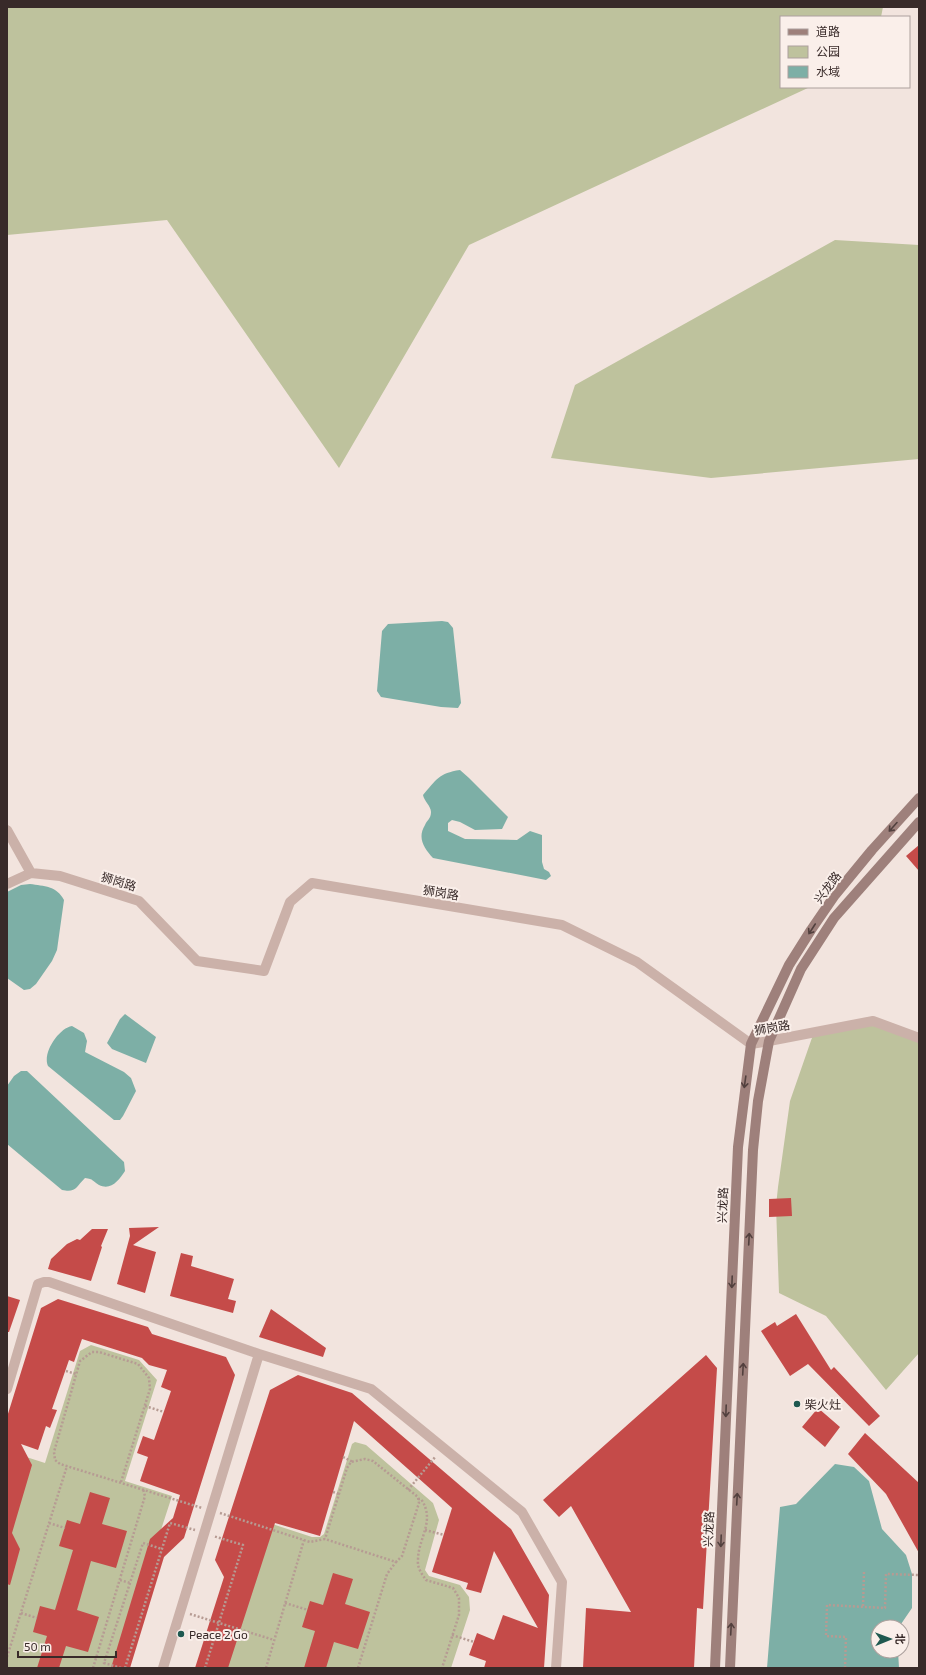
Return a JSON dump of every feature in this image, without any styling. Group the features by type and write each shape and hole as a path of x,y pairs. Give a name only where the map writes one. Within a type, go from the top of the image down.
{"main road":[{"name":"兴龙路","path":"715,1668 738,1147 751,1044 789,965 815,924 835,895 872,850 919,798"},
{"name":"兴龙路","path":"730,1668 753,1150 758,1102 769,1042 801,969 834,918 919,822"}],"street":[{"path":"7,830 31,873 7,884"},
{"name":"狮岗路","path":"31,873 60,876 140,901 197,960 264,971 290,902 312,883 562,925 637,962 751,1044 769,1042 873,1021 919,1038"},
{"path":"7,1389 38,1284 44,1282 49,1282 259,1354 371,1389 522,1512 562,1582 556,1668"},
{"path":"163,1668 259,1354"}],"path":[{"path":"121,1482 150,1389 149,1378 138,1364 99,1352 92,1352 80,1361 76,1374 54,1452 55,1460 60,1464 310,1542 325,1539 396,1562"},
{"path":"66,1371 76,1374"},
{"path":"145,1406 164,1412"},
{"path":"408,1490 443,1448"},
{"path":"343,1457 353,1462"},
{"path":"325,1539 347,1468 353,1462 365,1459 373,1461 418,1499 421,1499 425,1505 428,1516 418,1559 419,1568 426,1580 453,1588 459,1598 459,1615 442,1668"},
{"path":"7,1657 67,1466"},
{"path":"93,1668 145,1496 143,1489"},
{"path":"333,1492 339,1494"},
{"path":"358,1668 387,1574 402,1556 419,1503 418,1499"},
{"path":"125,1668 170,1523"},
{"path":"49,1524 65,1528"},
{"path":"425,1530 444,1535"},
{"path":"266,1668 304,1540"},
{"path":"121,1668 104,1663 143,1543 162,1549"},
{"path":"205,1668 243,1545"},
{"path":"863,1606 864,1572"},
{"path":"845,1668 846,1637 826,1636 827,1605 885,1608 886,1574 919,1575"},
{"path":"120,1580 130,1583"},
{"path":"285,1604 308,1610"},
{"path":"180,1611 274,1640"},
{"path":"21,1613 37,1618"},
{"path":"452,1635 474,1642"}],"green space":[{"path":"7,7 883,7 881,16 780,16 780,88 808,88 469,245 339,468 167,220 7,235"},
{"path":"835,240 919,245 919,459 711,478 551,458 575,385"},
{"path":"873,1021 919,1038 919,1353 886,1390 826,1316 779,1293 776,1206 790,1101 814,1032"},
{"path":"91,1345 139,1360 157,1380 125,1481 172,1496 116,1668 7,1668 7,1499 20,1455 45,1463 80,1351"},
{"path":"355,1442 366,1445 433,1503 439,1520 425,1570 429,1576 460,1585 469,1597 470,1610 451,1668 216,1668 263,1521 312,1537 320,1537 324,1534 352,1444"}],"water":[{"path":"448,622 453,628 461,703 458,708 441,707 381,697 377,691 382,631 388,624"},
{"path":"460,770 508,817 502,829 475,830 460,822 452,820 448,823 448,831 465,839 517,840 530,831 542,835 542,862 544,869 549,872 551,876 546,880 433,858 424,847 422,839 423,830 431,814 430,808 423,795 442,775"},
{"path":"30,884 54,889 64,900 57,950 52,961 36,984 30,989 24,990 7,978 7,892 21,885"},
{"path":"125,1014 156,1037 146,1063 112,1049 107,1043 120,1019"},
{"path":"72,1026 84,1033 87,1041 85,1052 124,1072 131,1078 136,1091 120,1120 114,1120 48,1066 47,1055 53,1042 62,1031"},
{"path":"21,1071 27,1071 124,1162 125,1171 114,1184 107,1187 85,1178 73,1190 62,1190 7,1144 7,1086 14,1076"},
{"path":"835,1464 854,1467 869,1481 882,1529 906,1555 912,1574 912,1608 904,1619 870,1619 870,1659 898,1659 899,1668 767,1668 780,1507 796,1504"}],"building":[{"path":"919,845 919,871 906,856"},
{"path":"791,1198 792,1216 769,1217 769,1199"},
{"path":"159,1227 133,1245 156,1252 145,1293 117,1284 130,1236 129,1228"},
{"path":"92,1229 108,1229 101,1246 102,1247 91,1281 48,1269 51,1259 67,1244 77,1239 80,1240"},
{"path":"181,1253 193,1256 191,1266 234,1279 228,1299 236,1301 233,1313 170,1296"},
{"path":"7,1296 20,1300 9,1332 7,1332"},
{"path":"58,1299 148,1327 152,1334 226,1357 235,1375 184,1538 164,1557 130,1668 111,1668 150,1539 173,1518 180,1495 140,1481 148,1457 137,1453 143,1436 154,1440 171,1391 161,1387 167,1370 149,1365 142,1358 82,1339 74,1362 69,1360 52,1409 57,1410 50,1428 46,1426 38,1450 21,1444 32,1465 12,1533 20,1549 10,1585 7,1584 7,1417 41,1308"},
{"path":"271,1309 326,1348 323,1357 259,1337"},
{"path":"796,1314 831,1370 834,1367 880,1416 869,1426 808,1364 790,1376 761,1331 775,1322 777,1326"},
{"path":"706,1355 717,1368 703,1609 697,1608 694,1668 583,1668 586,1608 631,1612 571,1506 559,1517 543,1500"},
{"path":"298,1375 352,1393 511,1529 549,1595 544,1668 484,1668 486,1661 469,1655 477,1633 494,1640 503,1615 538,1628 494,1551 481,1593 466,1589 468,1583 432,1572 452,1508 354,1421 320,1536 275,1523 228,1668 195,1668 224,1577 215,1560 270,1390"},
{"path":"818,1408 840,1427 825,1447 802,1427"},
{"path":"865,1433 919,1483 919,1553 886,1494 848,1454"},
{"path":"90,1492 110,1498 102,1524 127,1531 116,1568 91,1561 77,1610 99,1617 88,1652 66,1646 59,1668 37,1668 47,1636 33,1632 40,1606 55,1610 73,1550 59,1546 67,1520 80,1524"},
{"path":"333,1573 353,1579 345,1604 370,1612 358,1649 334,1642 326,1668 304,1668 315,1631 302,1627 310,1601 323,1605"}],"place":[{"name":"柴火灶","path":"797,1404"},
{"name":"Peace 2 Go","path":"181,1634"}]}
